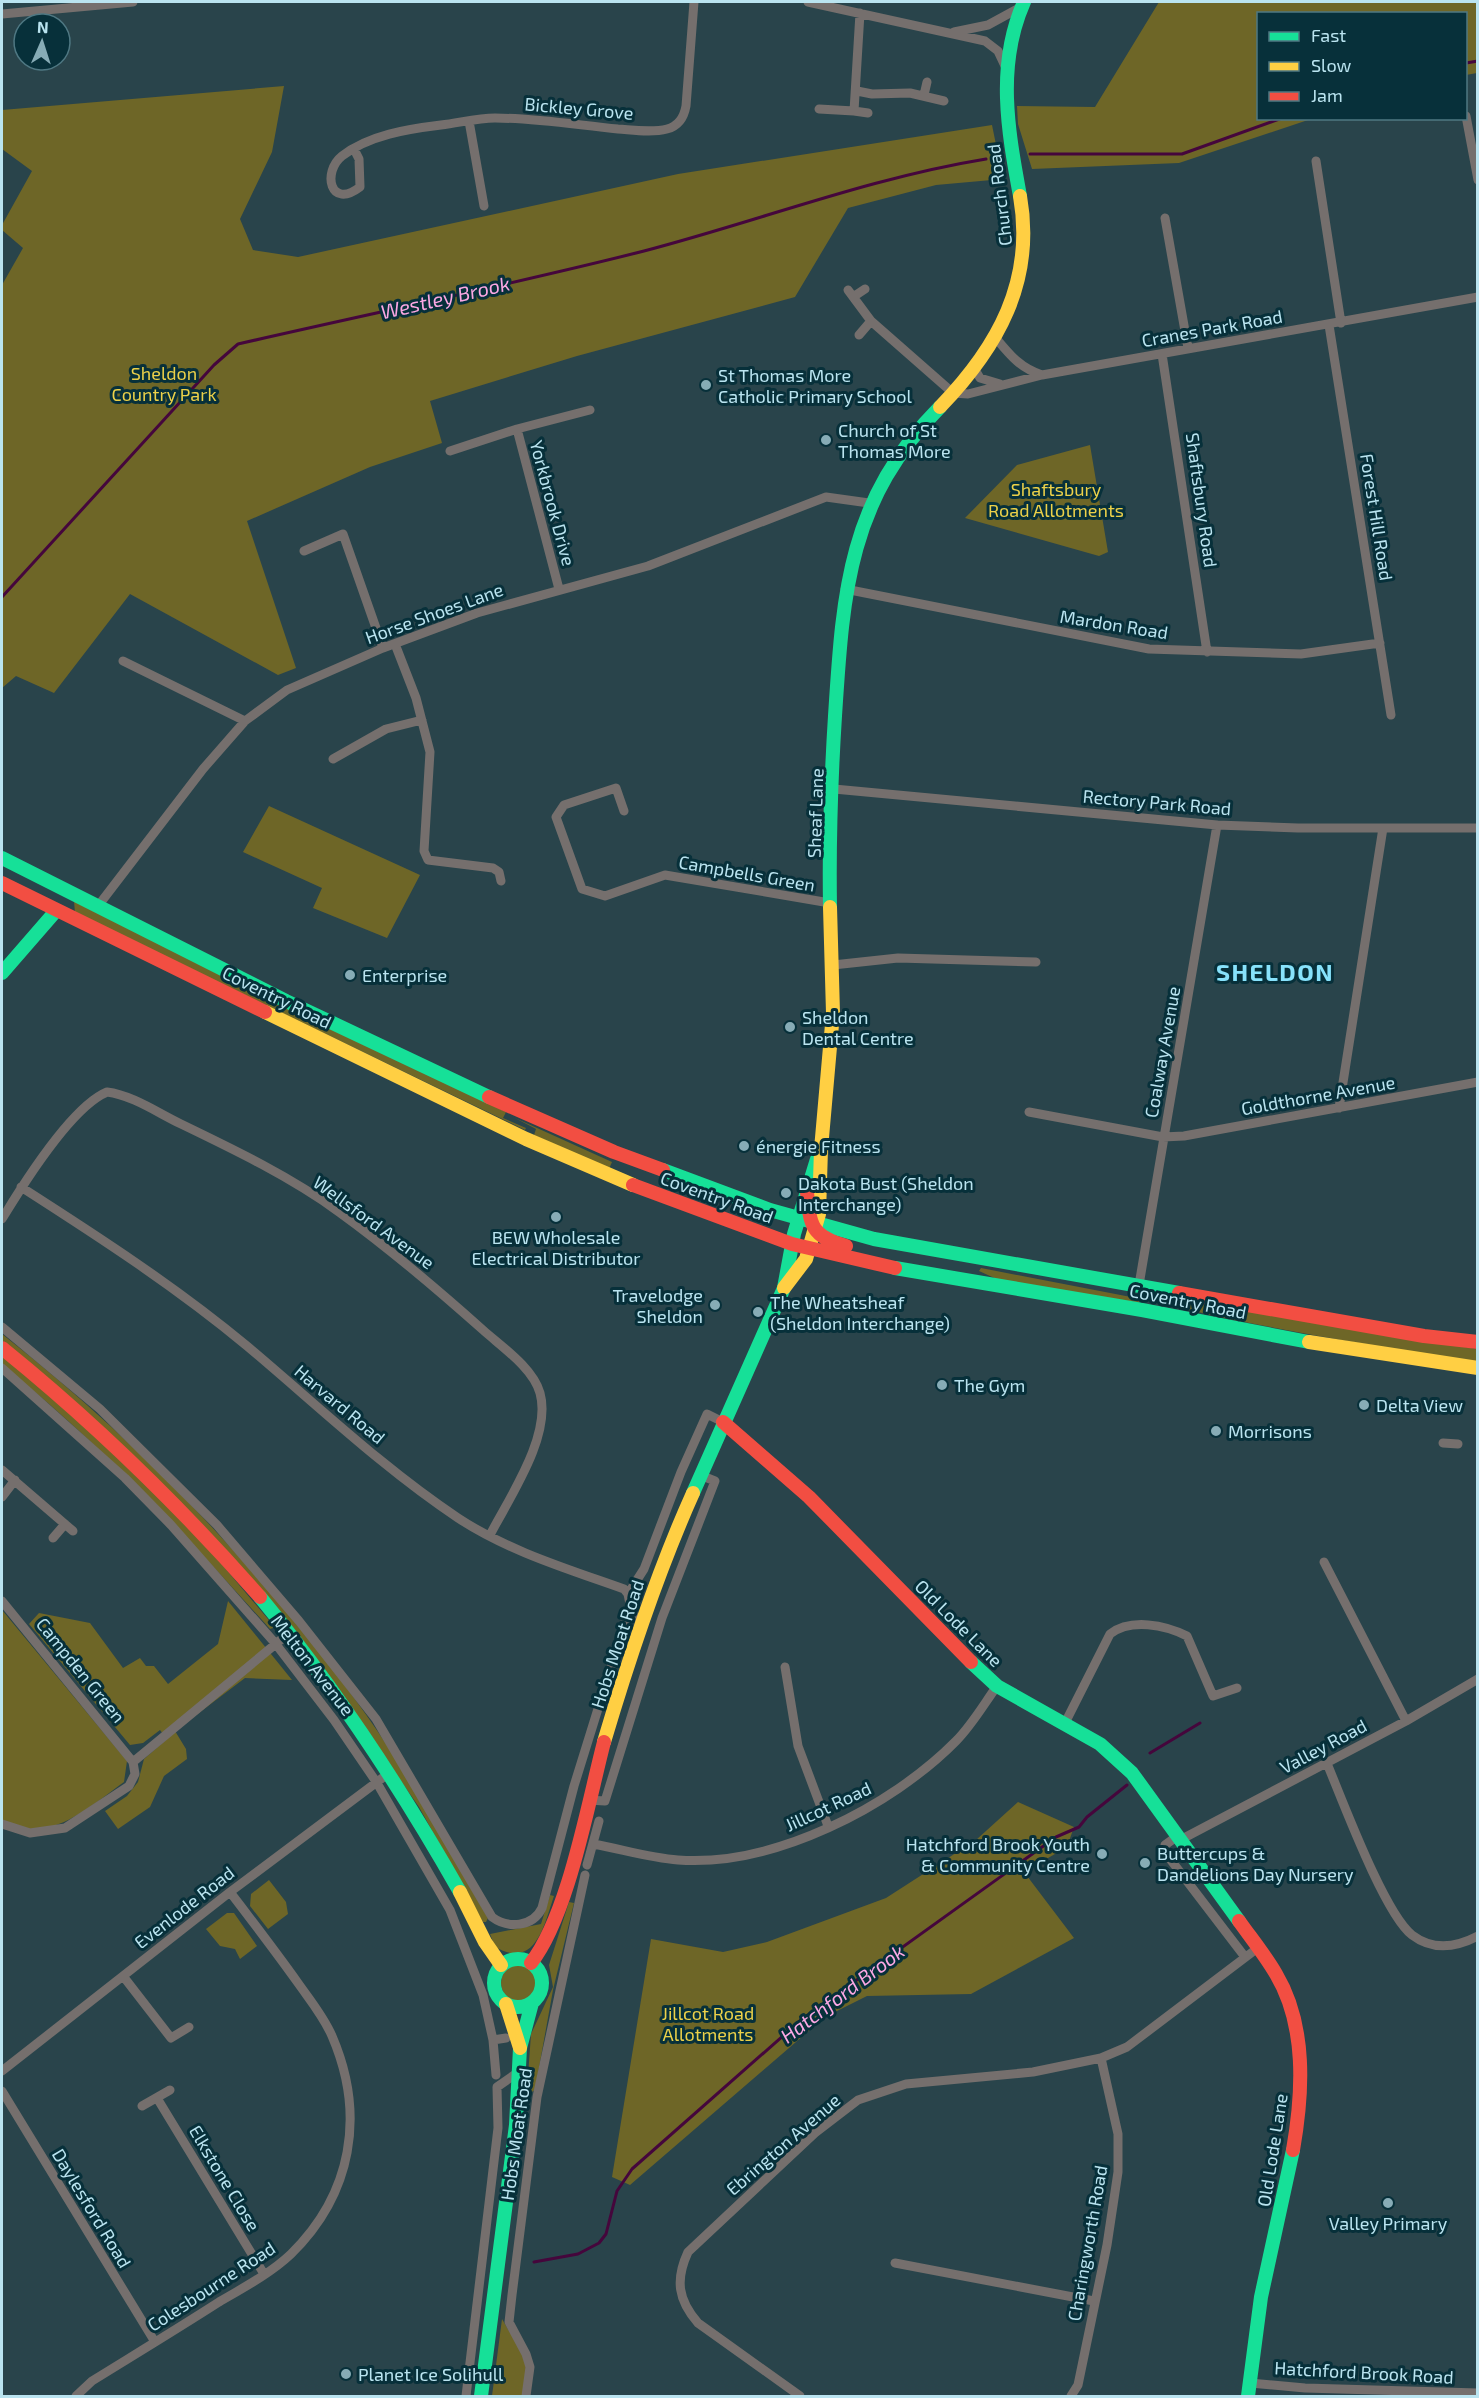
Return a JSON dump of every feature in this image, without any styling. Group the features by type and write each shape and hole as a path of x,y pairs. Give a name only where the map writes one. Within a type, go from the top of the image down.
{"main road":[{"name":"Church Road","path":"879,485 913,435 974,368 995,337 1014,297 1025,243 1023,211 1011,145 1007,70 1012,36 1022,4"},
{"name":"Sheaf Lane","path":"814,1225 821,1193 820,1149 831,1056 830,903 845,589 852,551 869,503 879,485"},
{"name":"Coventry Road","path":"2,858 286,1001 513,1108 614,1152 814,1225 924,1248 959,1263 1141,1298 1187,1314 1196,1320 1333,1347 1478,1368"},
{"path":"2,870 52,896 55,912 2,973"},
{"name":"Coventry Road","path":"2,883 55,912 166,962 526,1139 631,1184 797,1245 909,1271 977,1282 1141,1298 1478,1342"},
{"name":"Sheaf Lane","path":"814,1225 807,1192 820,1149"},
{"path":"614,1152 645,1172 782,1226 797,1245"},
{"path":"814,1225 828,1242 966,1273 977,1282"},
{"name":"Hobs Moat Road","path":"531,1963 543,1948 564,1894 588,1800 660,1573 700,1474 784,1288 786,1272 797,1245 814,1225"},
{"name":"Hobs Moat Road","path":"784,1288 799,1274 797,1245 814,1225"},
{"name":"Melton Avenue","path":"2,1348 76,1411 162,1492 289,1633 333,1690 389,1773 480,1927 489,1950 501,1965"},
{"name":"Old Lode Lane","path":"723,1422 734,1429 809,1497 945,1636 998,1686 1100,1744 1116,1757 1146,1790 1259,1947 1289,1998 1300,2049 1300,2094 1292,2158 1263,2284 1249,2390"},
{"path":"517,1959 531,1963 538,1969 542,1980 541,1992 532,2003 520,2007 506,2004 498,1997 494,1986 495,1975 501,1965 517,1959"},
{"name":"Hobs Moat Road","path":"481,2397 479,2357 507,2202 520,2071 520,2048 532,2003"},
{"name":"Hobs Moat Road","path":"506,2004 520,2048"}],"street":[{"path":"2,15 84,4 133,2"},
{"name":"Bickley Grove","path":"354,149 359,159 360,187 346,195 340,195 333,188 333,169 341,157 354,149 403,129 494,118 628,130 670,129 682,119 686,106 694,2"},
{"path":"808,2 985,41 998,51 1007,70"},
{"path":"951,33 988,26 1022,4"},
{"path":"854,111 860,13"},
{"path":"924,95 927,82"},
{"path":"857,90 872,94 888,92 924,95 944,101"},
{"path":"819,109 868,113"},
{"path":"1467,120 1478,180"},
{"path":"470,122 484,207"},
{"path":"1316,160 1341,322"},
{"path":"1165,218 1188,348"},
{"path":"865,289 851,294 871,321 953,393"},
{"name":"Cranes Park Road","path":"953,393 968,394 1042,375 1478,297"},
{"path":"859,335 871,321"},
{"name":"Forest Hill Road","path":"1329,325 1391,715"},
{"path":"995,337 1015,361 1026,370 1042,375"},
{"name":"Shaftsbury Road","path":"1162,354 1207,652"},
{"path":"974,368 980,378 987,383 1008,385"},
{"name":"Yorkbrook Drive","path":"559,589 517,429 590,410"},
{"path":"450,451 517,429"},
{"name":"Horse Shoes Lane","path":"98,906 203,769 245,721 287,690 383,648 477,613 648,566 825,497 869,503"},
{"path":"304,551 343,534 383,648"},
{"name":"Mardon Road","path":"845,589 1149,649 1301,654 1380,643"},
{"path":"394,644 416,698 430,752 424,851 428,860 493,868 499,873 501,881"},
{"path":"123,661 245,721"},
{"path":"333,759 386,729 422,720"},
{"name":"Campbells Green","path":"624,811 615,788 564,805 556,817 582,889 605,896 665,875 830,903"},
{"name":"Rectory Park Road","path":"834,789 1217,825 1478,828"},
{"name":"Coalway Avenue","path":"1141,1298 1163,1137 1217,825"},
{"path":"1339,1108 1383,828"},
{"path":"832,965 898,958 1036,962"},
{"name":"Goldthorne Avenue","path":"1029,1112 1163,1137 1478,1082"},
{"name":"Wellsford Avenue","path":"2,1219 41,1158 90,1102 107,1092 127,1098 218,1141 338,1212 438,1290 511,1356 528,1373 539,1390 543,1408 540,1432 490,1535"},
{"name":"Harvard Road","path":"21,1187 137,1262 246,1346 390,1468 459,1518 515,1549 624,1589 628,1594"},
{"name":"Melton Avenue","path":"2,1327 99,1409 176,1484 217,1525 299,1621 376,1719 492,1917 498,1922"},
{"name":"Melton Avenue","path":"2,1368 125,1478 171,1525 275,1642 334,1720 376,1783 450,1910 483,1995 493,2040 496,2075"},
{"name":"Hobs Moat Road","path":"628,1594 644,1569 681,1472 707,1414 723,1422"},
{"path":"1443,1443 1458,1444"},
{"path":"2,1470 73,1531"},
{"name":"Hobs Moat Road","path":"588,1800 605,1801 662,1618 715,1481 700,1474"},
{"path":"2,1497 15,1480"},
{"path":"53,1538 65,1524"},
{"path":"1324,1562 1406,1721"},
{"path":"644,1569 660,1573"},
{"path":"628,1594 629,1609 636,1618 643,1621"},
{"name":"Campden Green","path":"2,1601 133,1762"},
{"name":"Hobs Moat Road","path":"498,1922 519,1924 533,1921 542,1908 574,1786 629,1609"},
{"path":"1064,1725 1110,1634 1121,1626 1168,1626 1187,1636 1213,1696 1237,1688"},
{"path":"2,1824 30,1833 65,1828 129,1786 135,1774 133,1762 275,1642 289,1633"},
{"path":"785,1667 798,1746 828,1826"},
{"name":"Valley Road","path":"1180,1837 1406,1721 1478,1679"},
{"name":"Jillcot Road","path":"593,1844 678,1860 734,1858 797,1842 878,1803 921,1774 958,1739 998,1686"},
{"path":"1326,1761 1375,1874 1404,1926 1413,1936 1443,1947 1461,1945 1478,1936"},
{"name":"Evenlode Road","path":"2,2071 230,1892 389,1773"},
{"name":"Hobs Moat Road","path":"526,2397 530,2367 526,2354 509,2322 537,2097 586,1870 599,1821"},
{"path":"1180,1837 1165,1845 1167,1855 1245,1958"},
{"name":"Colesbourne Road","path":"76,2397 92,2381 264,2274 290,2255 333,2200 348,2152 350,2132 348,2090 332,2035 315,2007 230,1892"},
{"path":"480,1927 498,1922"},
{"name":"Ebrington Avenue","path":"800,2397 698,2323 687,2310 678,2283 681,2266 688,2252 815,2133 858,2100 906,2084 1033,2072 1101,2058 1127,2047 1259,1947"},
{"path":"123,1976 171,2038 189,2027"},
{"path":"493,2040 506,2038"},
{"name":"Charingworth Road","path":"1071,2397 1078,2385 1107,2245 1119,2150 1113,2105 1101,2058"},
{"path":"466,2397 479,2357 498,2128 497,2087 520,2071"},
{"path":"142,2106 170,2090"},
{"name":"Daylesford Road","path":"2,2091 155,2342"},
{"name":"Elkstone Close","path":"157,2098 264,2274"},
{"path":"895,2263 1094,2301"},
{"name":"Hatchford Brook Road","path":"1249,2390 1305,2388 1478,2393"}],"green space":[{"path":"1159,2 1477,2 1477,73 1467,75 1467,12 1257,12 1257,120 1308,120 1179,163 1032,169 1018,124 1017,106 1095,107"},
{"name":"Sheldon Country Park","path":"284,86 272,152 240,219 253,250 298,257 678,174 992,125 1003,179 936,185 848,208 795,297 577,356 430,401 442,443 370,467 247,521 296,668 278,675 130,594 54,693 16,676 2,688 2,285 23,248 2,230 2,225 32,171 2,149 2,110"},
{"name":"Shaftsbury Road Allotments","path":"1090,445 1108,552 1099,556 965,518 1017,465"},
{"path":"269,806 420,875 387,938 313,908 322,888 243,852"},
{"path":"74,901 506,1112 503,1118 526,1128 525,1130 75,913"},
{"path":"515,1118 612,1162 609,1169 534,1135 536,1129"},
{"path":"981,1268 1136,1298 1140,1303 1001,1281 979,1271"},
{"path":"1144,1294 1477,1349 1477,1363 1196,1312 1161,1302"},
{"path":"2,1334 79,1398 153,1467 223,1539 289,1615 354,1698 390,1750 488,1918 486,1922 483,1922 419,1807 300,1636 244,1571 2,1340"},
{"path":"2,1355 94,1433 147,1484 213,1554 273,1625 273,1628 270,1629 207,1559 108,1458 2,1365"},
{"path":"228,1601 292,1680 245,1678 175,1731 186,1749 187,1759 164,1776 150,1807 118,1829 105,1811 127,1796 138,1782 144,1759 167,1739 160,1730 143,1743 130,1745 29,1624 39,1613 90,1623 123,1668 140,1658 146,1666 154,1666 168,1684 218,1644"},
{"path":"2,1610 127,1761 124,1782 81,1813 51,1827 35,1829 19,1827 2,1820"},
{"name":"Jillcot Road Allotments","path":"1018,1802 1074,1827 1067,1847 1024,1872 1074,1938 971,1994 867,1996 825,2017 630,2185 612,2177 651,1939 723,1952 767,1942 886,1898 976,1840"},
{"path":"269,1880 286,1902 288,1914 268,1929 250,1906 251,1894"},
{"path":"550,1895 554,1896 542,1931 529,1949 520,1953 509,1953 495,1947 490,1934 541,1924"},
{"path":"569,1902 574,1903 553,1990 535,2090 530,2093 527,2090 531,2034 553,1987 549,1965"},
{"path":"227,1913 234,1913 257,1946 240,1959 235,1949 220,1946 206,1929"},
{"path":"520,1964 534,1969 539,1983 534,1997 520,2002 506,1997 501,1983 506,1969"},
{"path":"502,2319 521,2351 527,2367 523,2396 492,2396"}],"waterway":[{"name":"Westley Brook","path":"1467,63 1478,61"},
{"name":"Westley Brook","path":"1030,154 1182,154 1276,120"},
{"name":"Westley Brook","path":"2,597 214,365 238,344 644,251 899,177 986,159"},
{"name":"Hatchford Brook","path":"1150,1753 1200,1723"},
{"name":"Hatchford Brook","path":"534,2262 578,2254 599,2243 606,2234 617,2191 632,2169 801,2020 1056,1837 1079,1827 1087,1817 1127,1785"}],"traffic: fast":[{"path":"1020,196 1009,123 1007,74 1015,26 1024,2"},
{"path":"830,907 834,740 838,671 847,588 868,513 886,477 909,442 940,407"},
{"path":"2,858 286,1001 489,1097"},
{"path":"2,973 55,912"},
{"path":"693,1493 784,1288 794,1234 817,1159"},
{"path":"663,1170 770,1210 874,1239 1179,1293"},
{"path":"895,1268 1142,1310 1309,1342"},
{"path":"260,1597 341,1703 415,1815 460,1892"},
{"path":"971,1662 997,1686 1100,1744 1132,1773 1239,1921"},
{"path":"513,1959 523,1959 538,1969 542,1983 541,1992 532,2003 523,2007 513,2007 498,1997 494,1988 494,1978 504,1963 513,1959"},
{"path":"481,2396 516,2125 520,2048 532,2003"},
{"path":"1248,2396 1261,2297 1293,2150"}],"traffic: slow":[{"path":"940,407 979,361 1007,311 1017,284 1022,256 1023,227 1020,196"},
{"path":"784,1288 806,1259 819,1214 821,1149 833,1013 830,907"},
{"path":"265,1012 526,1139 633,1185"},
{"path":"1309,1342 1478,1368"},
{"path":"604,1742 644,1616 693,1493"},
{"path":"460,1892 485,1942 501,1965"},
{"path":"506,2004 520,2048"}],"traffic: jam":[{"path":"2,883 265,1012"},
{"path":"489,1097 614,1152 663,1170"},
{"path":"633,1185 792,1244 895,1268"},
{"path":"807,1192 809,1213 814,1228 826,1238 846,1246"},
{"path":"1179,1293 1424,1336 1478,1342"},
{"path":"2,1348 104,1436 168,1498 260,1597"},
{"path":"723,1422 809,1497 971,1662"},
{"path":"531,1963 544,1943 566,1889 604,1742"},
{"path":"1239,1921 1276,1974 1293,2015 1300,2060 1299,2106 1293,2150"}],"place":[{"name":"St Thomas More Catholic Primary School","path":"706,385"},
{"name":"Church of St Thomas More","path":"826,440"},
{"name":"Enterprise","path":"350,975"},
{"name":"Sheldon Dental Centre","path":"790,1027"},
{"name":"énergie Fitness","path":"744,1146"},
{"name":"Dakota Bust (Sheldon Interchange)","path":"786,1193"},
{"name":"BEW Wholesale Electrical Distributor","path":"556,1217"},
{"name":"Travelodge Sheldon","path":"715,1305"},
{"name":"The Wheatsheaf (Sheldon Interchange)","path":"758,1312"},
{"name":"The Gym","path":"942,1385"},
{"name":"Delta View","path":"1364,1405"},
{"name":"Morrisons","path":"1216,1431"},
{"name":"Hatchford Brook Youth & Community Centre","path":"1102,1854"},
{"name":"Buttercups & Dandelions Day Nursery","path":"1145,1863"},
{"name":"Valley Primary","path":"1388,2203"},
{"name":"Planet Ice Solihull","path":"346,2374"}],"district":[{"name":"SHELDON","path":"1275,971"}]}
